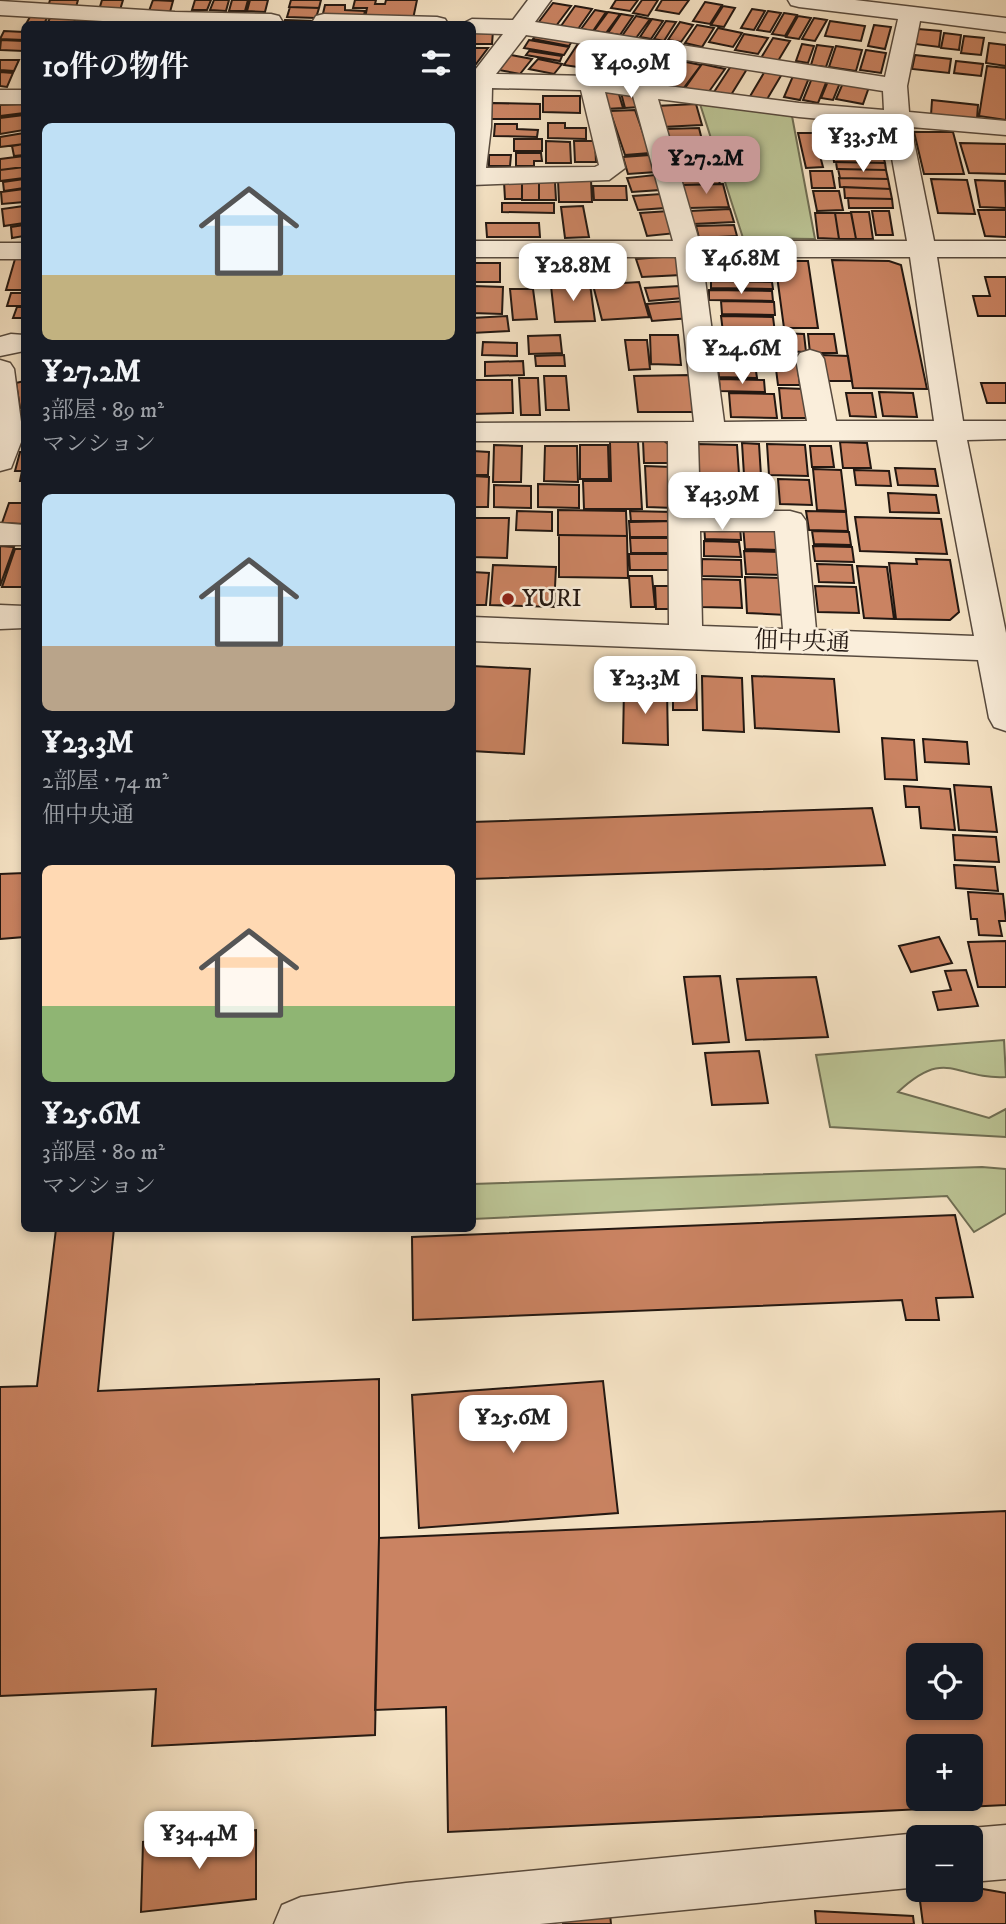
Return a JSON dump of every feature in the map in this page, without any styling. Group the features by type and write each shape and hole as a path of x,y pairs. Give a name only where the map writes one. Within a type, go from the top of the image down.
{"street":[{"path":"476,156 480,127 476,80 540,0"},
{"path":"799,0 1006,25"},
{"path":"1,7 176,15 272,15"},
{"path":"910,15 895,86 897,119 922,249 950,429 1000,649 1006,718"},
{"path":"476,26 520,27 895,86"},
{"path":"476,80 591,83 897,119 1006,128"},
{"path":"476,177 600,175 611,168 591,83"},
{"path":"644,90 688,249 696,431 684,521 686,637"},
{"path":"0,97 21,97"},
{"path":"476,249 1006,250"},
{"path":"0,251 21,251"},
{"path":"0,347 21,343"},
{"path":"810,359 823,430"},
{"path":"0,369 8,443"},
{"path":"476,432 1006,430"},
{"path":"684,521 790,520 801,642"},
{"path":"0,534 21,535"},
{"path":"0,617 21,617"},
{"name":"佃中央通","path":"476,629 1000,649"},
{"path":"983,1854 1006,1852"},
{"path":"301,1924 407,1910 906,1861"}],"green space":[{"path":"700,104 792,116 815,239 743,238"},
{"path":"1004,1040 1006,1077 989,1077 940,1068 915,1078 898,1092 989,1118 1006,1109 1006,1137 830,1127 816,1055"},
{"path":"982,1167 1006,1169 1006,1213 974,1232 947,1196 476,1219 476,1184"}],"building":[{"path":"50,0 78,0 76,7 48,7"},
{"path":"102,0 123,0 120,10 99,10"},
{"path":"153,0 173,1 170,12 149,11"},
{"path":"195,0 211,0 207,10 192,10"},
{"path":"214,0 229,0 226,11 210,10"},
{"path":"232,0 248,0 245,11 229,11"},
{"path":"250,0 268,0 265,12 247,11"},
{"path":"291,0 321,0 319,8 289,7"},
{"path":"355,0 376,0 375,4 385,4 386,0 417,0 413,19 365,18 367,8 353,8"},
{"path":"616,0 638,0 630,11 611,8"},
{"path":"642,0 658,0 648,16 633,13"},
{"path":"662,0 689,0 679,14 656,10"},
{"path":"705,2 722,5 710,24 693,21"},
{"path":"553,3 571,6 556,26 538,23"},
{"path":"325,5 345,5 345,10 365,11 363,19 322,18"},
{"path":"575,6 592,9 578,29 561,26"},
{"path":"723,6 735,8 724,27 711,25"},
{"path":"290,7 319,8 316,18 287,17"},
{"path":"752,9 765,11 754,30 741,28"},
{"path":"595,10 606,12 593,31 581,29"},
{"path":"768,11 781,13 770,32 757,30"},
{"path":"608,12 620,14 606,33 594,31"},
{"path":"784,13 797,15 785,36 772,34"},
{"path":"621,14 633,16 620,35 608,33"},
{"path":"31,15 48,16 46,21 28,21"},
{"path":"51,16 73,17 75,20 74,21 48,21"},
{"path":"636,16 650,19 636,38 622,36"},
{"path":"798,16 811,18 799,39 786,37"},
{"path":"814,18 827,20 815,41 802,39"},
{"path":"652,19 663,21 651,39 640,37"},
{"path":"666,21 676,22 664,41 654,39"},
{"path":"830,21 865,26 861,41 825,36"},
{"path":"680,22 693,25 681,42 668,40"},
{"path":"697,25 714,28 702,47 685,43"},
{"path":"874,25 891,27 885,49 868,46"},
{"path":"718,28 742,33 733,47 709,42"},
{"path":"918,29 941,31 939,47 915,44"},
{"path":"4,31 21,32 21,40 0,39"},
{"path":"476,31 493,31 492,44 476,44"},
{"path":"944,33 961,35 959,50 941,48"},
{"path":"537,34 573,40 569,46 533,39"},
{"path":"744,34 768,38 758,54 735,50"},
{"path":"964,36 984,38 981,55 961,53"},
{"path":"773,38 790,41 778,61 761,58"},
{"path":"1,40 21,41 21,51 0,50"},
{"path":"529,40 569,47 564,55 524,48"},
{"path":"579,42 598,46 584,68 564,65"},
{"path":"989,43 1006,45 1006,66 986,63"},
{"path":"802,44 814,46 808,63 796,61"},
{"path":"817,45 833,47 826,67 811,65"},
{"path":"836,46 862,50 856,71 829,67"},
{"path":"476,48 488,48 476,64"},
{"path":"598,50 617,53 600,79 582,75"},
{"path":"622,50 635,53 623,72 610,69"},
{"path":"866,50 886,53 881,73 860,70"},
{"path":"529,51 562,56 560,61 526,55"},
{"path":"652,54 667,58 648,84 633,80"},
{"path":"511,55 532,59 520,74 499,70"},
{"path":"915,55 951,59 949,73 912,69"},
{"path":"667,58 683,61 670,79 655,75"},
{"path":"538,59 562,64 554,74 529,69"},
{"path":"0,60 19,60 14,71 0,70"},
{"path":"956,61 983,64 981,76 954,73"},
{"path":"686,62 701,65 683,89 669,86"},
{"path":"702,64 725,69 708,93 685,88"},
{"path":"731,66 747,69 731,95 714,92"},
{"path":"987,66 1006,68 1006,120 979,116"},
{"path":"765,71 782,74 766,101 749,98"},
{"path":"0,72 13,73 7,87 0,86"},
{"path":"793,76 809,78 800,100 784,97"},
{"path":"812,78 827,80 818,103 803,100"},
{"path":"828,81 840,83 833,100 821,98"},
{"path":"843,83 869,87 863,104 836,99"},
{"path":"602,91 618,91 623,108 606,109"},
{"path":"621,93 637,93 640,107 625,108"},
{"path":"543,96 580,96 580,113 543,112"},
{"path":"932,100 978,105 977,119 931,115"},
{"path":"492,103 540,104 540,119 491,119"},
{"path":"21,104 21,113 0,116 0,105"},
{"path":"696,104 702,125 662,127 656,106"},
{"path":"635,110 650,153 625,155 610,111"},
{"path":"21,115 21,130 0,134 0,118"},
{"path":"548,123 565,123 565,128 586,128 586,139 548,138"},
{"path":"495,124 517,124 517,129 538,130 537,137 494,136"},
{"path":"843,127 880,128 882,138 845,137"},
{"path":"699,128 702,140 668,141 665,129"},
{"path":"818,128 839,129 842,148 821,148"},
{"path":"914,132 953,132 964,174 924,174"},
{"path":"798,133 814,133 823,167 806,168"},
{"path":"21,134 21,144 0,147 0,137"},
{"path":"843,137 882,138 884,149 845,149"},
{"path":"514,139 542,139 542,151 514,151"},
{"path":"546,141 570,142 571,163 546,163"},
{"path":"574,141 595,141 596,162 575,162"},
{"path":"706,141 710,154 674,156 671,143"},
{"path":"960,143 1006,144 1006,174 969,173"},
{"path":"21,144 21,155 14,156 12,146"},
{"path":"516,153 541,153 542,161 534,161 534,166 516,166"},
{"path":"833,153 883,155 885,163 834,162"},
{"path":"489,155 511,155 510,166 489,166"},
{"path":"650,155 656,172 628,174 623,157"},
{"path":"21,156 21,167 0,170 0,159"},
{"path":"712,156 720,184 682,185 675,158"},
{"path":"836,162 885,163 886,170 837,169"},
{"path":"21,167 21,178 0,181 0,170"},
{"path":"838,169 886,170 888,179 840,178"},
{"path":"810,171 832,171 835,188 812,188"},
{"path":"655,175 660,190 632,192 627,178"},
{"path":"839,178 888,179 890,189 840,187"},
{"path":"21,179 21,188 4,191 3,182"},
{"path":"931,179 967,180 975,214 938,213"},
{"path":"558,180 591,180 592,202 559,202"},
{"path":"975,180 1005,181 1006,208 980,207"},
{"path":"504,182 522,182 522,199 505,199"},
{"path":"522,182 539,182 539,200 522,200"},
{"path":"539,182 555,182 556,200 539,200"},
{"path":"723,184 729,207 689,208 682,185"},
{"path":"593,186 626,186 627,200 594,200"},
{"path":"844,187 890,189 892,199 845,198"},
{"path":"21,189 21,202 2,204 1,192"},
{"path":"813,191 839,191 843,210 817,211"},
{"path":"661,194 665,208 638,210 633,196"},
{"path":"848,198 892,199 893,208 849,208"},
{"path":"502,203 554,203 554,213 502,212"},
{"path":"21,206 21,223 4,226 2,209"},
{"path":"583,206 589,237 565,238 561,207"},
{"path":"730,209 734,222 693,224 690,211"},
{"path":"978,210 1006,210 1006,237 985,236"},
{"path":"669,211 677,233 647,236 640,213"},
{"path":"872,211 889,211 893,235 876,235"},
{"path":"851,212 869,212 873,239 856,239"},
{"path":"815,213 835,213 839,239 818,238"},
{"path":"835,213 851,213 856,239 839,239"},
{"path":"486,223 539,223 540,237 487,237"},
{"path":"21,225 21,236 12,238 11,227"},
{"path":"734,225 737,236 699,238 696,226"},
{"path":"675,256 681,275 642,277 636,259"},
{"path":"15,259 21,259 21,290 6,290"},
{"path":"710,260 770,261 773,277 712,276"},
{"path":"832,260 889,261 901,265 927,389 853,388"},
{"path":"619,261 623,279 578,282 574,264"},
{"path":"775,261 808,261 818,328 784,328"},
{"path":"476,263 500,263 500,282 476,282"},
{"path":"985,277 1006,277 1006,316 978,316 973,296 990,296"},
{"path":"711,281 772,282 773,289 711,288"},
{"path":"639,282 649,317 602,320 593,285"},
{"path":"590,284 595,321 555,322 551,286"},
{"path":"476,286 503,287 502,314 476,313"},
{"path":"679,286 683,298 649,301 645,288"},
{"path":"510,289 533,289 537,319 513,320"},
{"path":"709,290 772,291 773,301 709,300"},
{"path":"11,293 21,293 21,306 7,306"},
{"path":"685,301 691,318 652,321 647,304"},
{"path":"721,301 774,302 775,315 722,314"},
{"path":"17,307 21,307 21,318 13,318"},
{"path":"507,316 509,331 476,333 476,318"},
{"path":"721,316 773,317 775,333 723,332"},
{"path":"775,333 804,334 806,352 777,351"},
{"path":"808,334 834,334 837,353 810,353"},
{"path":"560,335 562,353 529,354 528,336"},
{"path":"650,335 678,335 681,365 651,364"},
{"path":"721,335 767,336 769,349 722,348"},
{"path":"625,340 647,340 650,369 629,370"},
{"path":"483,342 517,343 517,356 482,355"},
{"path":"718,350 768,351 769,361 719,360"},
{"path":"774,353 796,354 800,385 778,385"},
{"path":"564,355 565,366 536,366 535,356"},
{"path":"822,355 848,356 852,381 826,381"},
{"path":"523,361 524,375 485,376 485,362"},
{"path":"717,363 755,364 757,378 719,377"},
{"path":"690,375 695,412 638,412 634,376"},
{"path":"544,376 566,376 569,410 546,410"},
{"path":"519,378 538,378 540,415 521,415"},
{"path":"719,379 764,380 765,392 720,391"},
{"path":"476,380 512,380 513,413 476,414"},
{"path":"21,382 21,408 20,408 16,383"},
{"path":"981,383 1006,383 1006,403 987,403"},
{"path":"779,388 804,389 808,418 782,418"},
{"path":"879,392 913,393 917,417 883,416"},
{"path":"729,393 774,394 777,418 731,417"},
{"path":"846,393 872,393 876,417 850,416"},
{"path":"643,441 664,441 672,447 673,463 644,463"},
{"path":"610,442 638,442 642,509 584,509 583,481 611,481"},
{"path":"840,442 867,443 871,468 843,468"},
{"path":"742,443 759,444 761,476 744,475"},
{"path":"697,444 737,445 739,474 698,473"},
{"path":"767,444 805,445 808,476 769,475"},
{"path":"494,445 522,446 521,482 493,482"},
{"path":"580,445 608,445 609,479 580,479"},
{"path":"545,446 577,446 578,482 544,481"},
{"path":"810,446 831,446 834,467 812,467"},
{"path":"476,451 489,452 488,475 476,475"},
{"path":"20,452 21,452 21,471 15,471"},
{"path":"645,466 671,467 674,508 647,507"},
{"path":"895,468 935,469 938,486 898,485"},
{"path":"813,469 841,470 846,511 817,510"},
{"path":"854,470 889,471 891,486 856,485"},
{"path":"476,476 489,477 488,507 476,507"},
{"path":"702,476 736,477 737,491 703,490"},
{"path":"741,478 770,479 772,505 743,504"},
{"path":"778,479 809,480 812,505 780,504"},
{"path":"538,484 579,485 579,508 538,507"},
{"path":"494,485 531,486 531,508 494,507"},
{"path":"703,493 740,494 740,508 704,507"},
{"path":"888,493 936,495 939,513 890,512"},
{"path":"9,503 21,503 21,524 2,523"},
{"path":"558,510 626,511 627,536 558,535"},
{"path":"517,511 552,512 552,531 516,530"},
{"path":"630,511 673,512 674,521 631,522"},
{"path":"806,511 846,512 848,531 809,530"},
{"path":"855,517 941,519 947,554 860,551"},
{"path":"476,518 509,518 507,558 476,557"},
{"path":"629,521 674,521 676,537 630,537"},
{"path":"704,525 740,526 741,540 705,539"},
{"path":"743,526 777,527 779,550 745,549"},
{"path":"812,531 849,532 851,545 814,544"},
{"path":"559,535 627,536 628,578 559,577"},
{"path":"630,538 675,538 676,553 631,553"},
{"path":"704,541 739,542 741,557 704,556"},
{"path":"0,546 14,547 0,586"},
{"path":"813,546 852,547 854,562 815,561"},
{"path":"15,549 21,549 21,587 2,587"},
{"path":"744,551 781,552 783,575 746,574"},
{"path":"629,554 674,554 675,570 630,570"},
{"path":"702,559 741,560 742,577 702,576"},
{"path":"916,559 950,560 959,612 950,620 896,619 889,563 917,564"},
{"path":"817,564 852,565 854,583 819,582"},
{"path":"493,565 556,567 554,607 490,605"},
{"path":"857,566 887,567 894,619 864,618"},
{"path":"476,572 489,573 486,605 476,605"},
{"path":"629,576 652,576 655,607 631,607"},
{"path":"745,577 783,578 786,615 747,613"},
{"path":"700,579 740,580 742,608 702,607"},
{"path":"655,586 673,586 676,609 656,609"},
{"path":"815,586 856,587 859,613 818,612"},
{"path":"476,666 530,669 524,754 476,751"},
{"path":"673,674 696,675 697,710 673,710"},
{"path":"702,676 742,678 744,732 703,730"},
{"path":"752,676 834,679 839,732 755,728"},
{"path":"624,687 667,689 668,745 623,743"},
{"path":"882,738 914,740 917,780 885,779"},
{"path":"923,739 967,742 969,764 925,762"},
{"path":"954,785 991,787 997,832 959,830"},
{"path":"904,786 950,789 955,830 921,828 919,807 906,807"},
{"path":"872,808 885,865 476,879 476,822"},
{"path":"953,835 996,837 999,862 955,860"},
{"path":"954,865 995,867 998,891 956,888"},
{"path":"21,873 21,937 0,939 0,874"},
{"path":"968,892 1003,894 1006,921 999,921 1002,936 979,935 977,919 971,919"},
{"path":"939,937 952,963 911,972 899,946"},
{"path":"1006,941 1006,987 978,987 968,942"},
{"path":"966,970 978,1006 938,1010 933,992 951,990 945,971"},
{"path":"720,976 729,1042 693,1044 684,977"},
{"path":"816,977 828,1037 746,1040 737,979"},
{"path":"759,1051 768,1103 712,1105 705,1053"},
{"path":"955,1215 973,1297 936,1298 939,1320 906,1320 902,1300 413,1320 412,1237"},
{"path":"56,1232 114,1232 98,1391 379,1379 375,1735 152,1746 156,1689 0,1696 0,1387 37,1386"},
{"path":"603,1381 618,1513 419,1528 412,1395"},
{"path":"1006,1511 1006,1805 983,1806 983,1734 906,1734 906,1810 448,1832 446,1707 375,1710 379,1538"},
{"path":"256,1830 256,1899 141,1912 143,1842"},
{"path":"983,1889 1006,1893 1006,1924 923,1924 920,1902 983,1902"},
{"path":"815,1911 913,1916 914,1924 816,1924"},
{"path":"610,1914 611,1924 563,1924 563,1921"}],"place":[{"name":"YURI","path":"508,599"}]}
